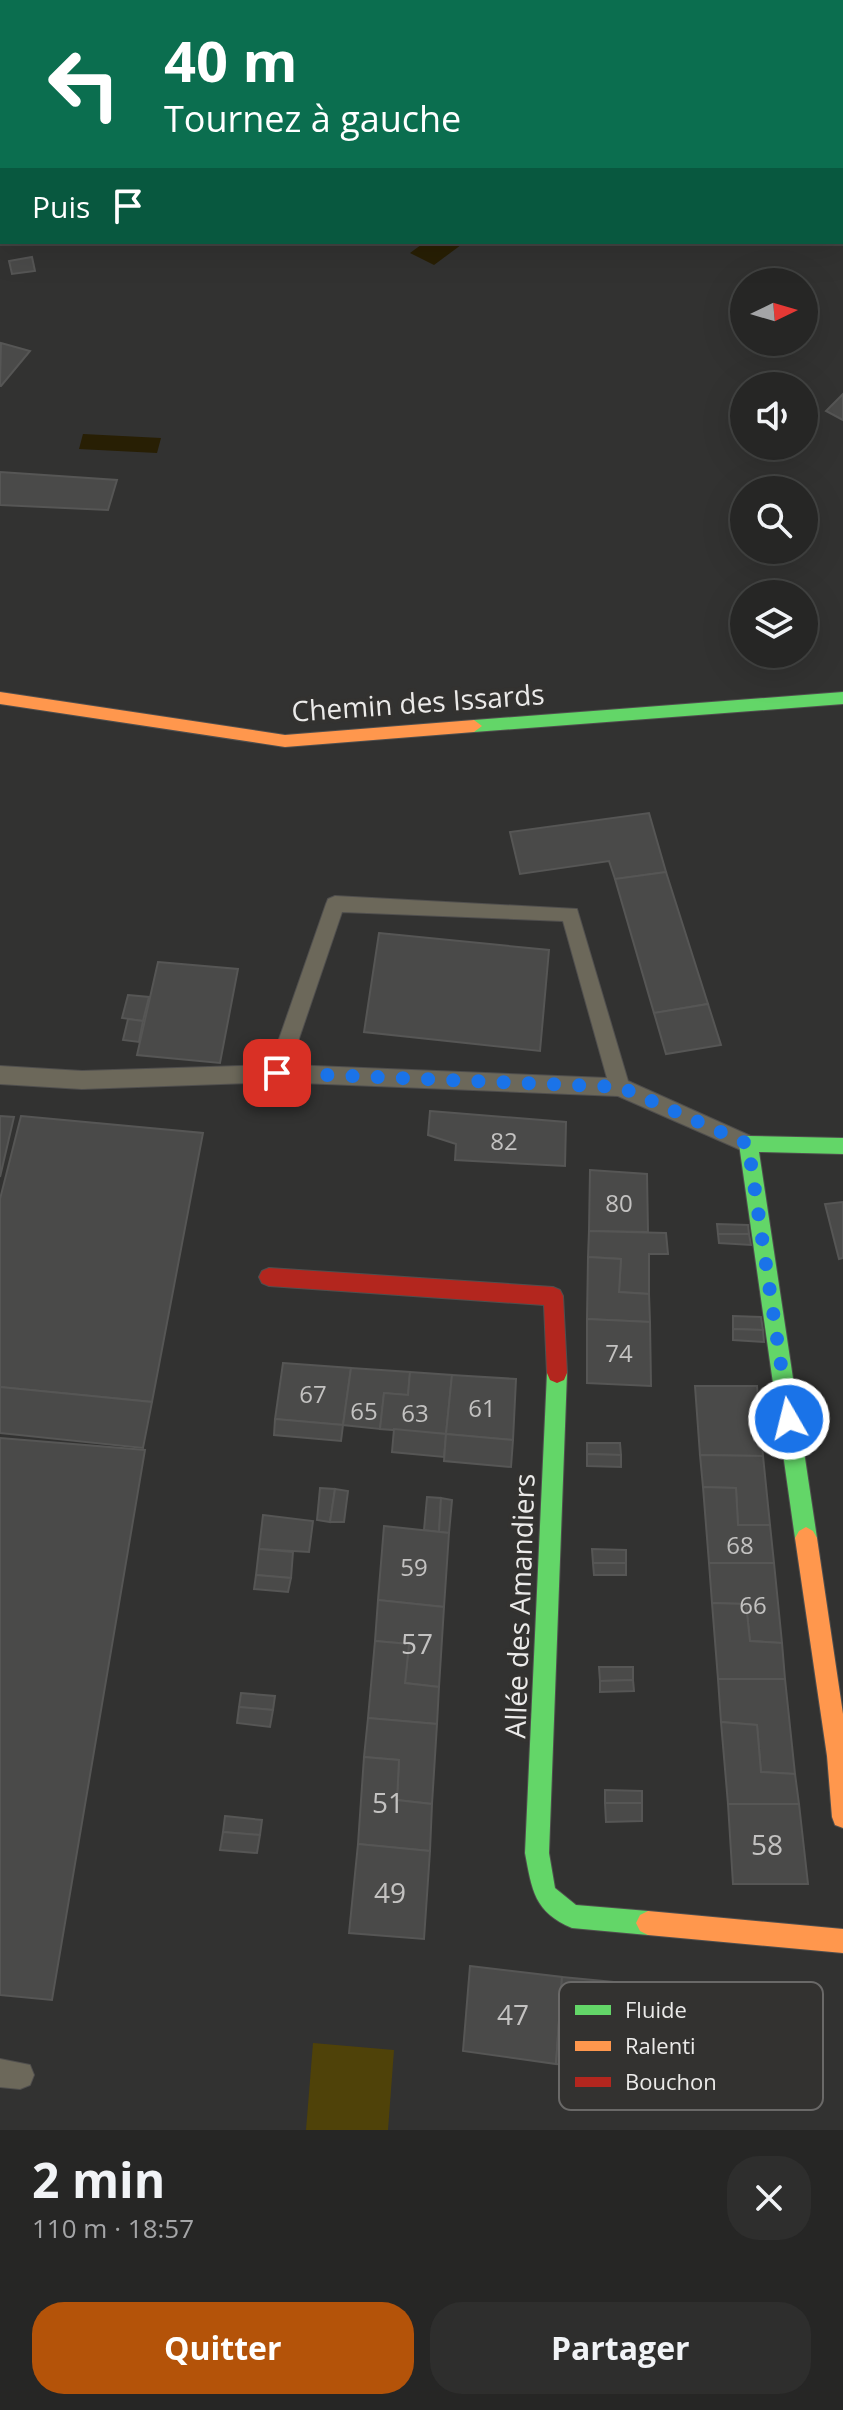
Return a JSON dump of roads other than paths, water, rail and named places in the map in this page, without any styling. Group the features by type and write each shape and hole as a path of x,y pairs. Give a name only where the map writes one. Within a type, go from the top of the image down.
{"street":[{"name":"Chemin des Issards","path":"0,698 285,741 843,698"},
{"path":"843,1146 748,1144 841,1757 843,1817"},
{"name":"Allée des Amandiers","path":"269,1277 553,1296 557,1371 537,1853 545,1895 572,1916 843,1941"}],"lane":[{"path":"277,1073 335,904 570,914 620,1087"},
{"path":"0,1075 82,1080 277,1073 620,1087 748,1144"}]}
